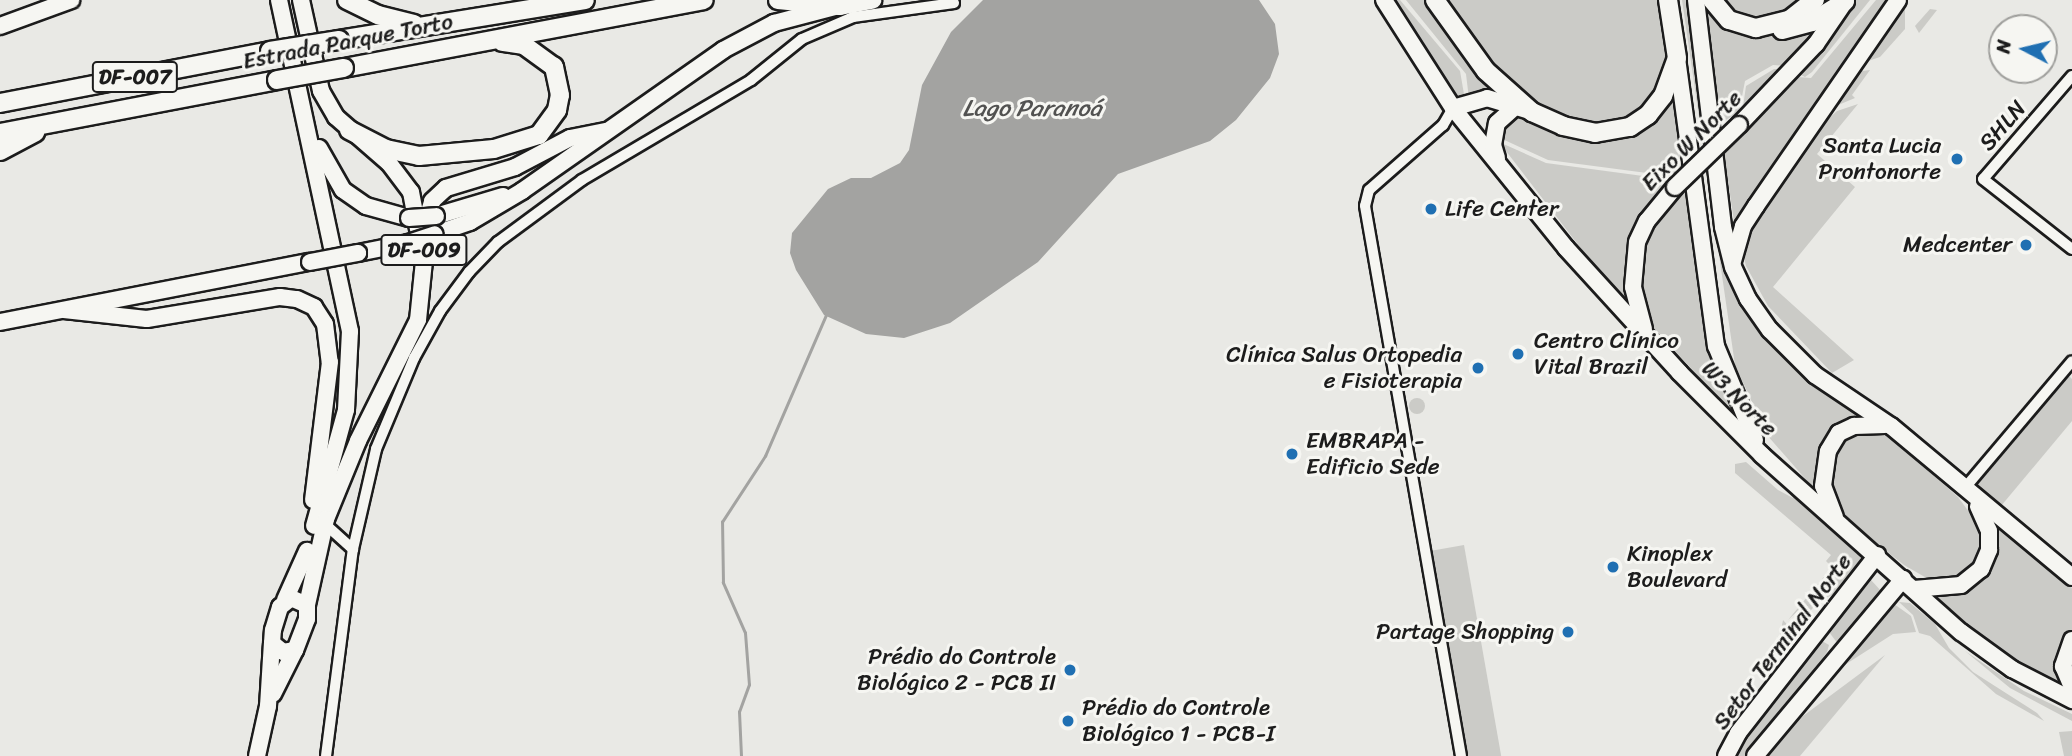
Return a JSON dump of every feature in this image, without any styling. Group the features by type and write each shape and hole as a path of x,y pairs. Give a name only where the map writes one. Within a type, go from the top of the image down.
{"highway":[{"path":"347,0 389,18 428,26"},
{"name":"Estrada Parque Torto","path":"0,103 270,51 585,0"},
{"name":"Estrada Parque Torto","path":"0,133 704,0"},
{"path":"778,0 840,6 872,0"},
{"path":"1435,0 1486,71 1523,109 1579,130 1614,132 1630,127 1648,115 1663,96 1677,58 1668,0"},
{"path":"1712,0 1729,20 1771,32 1798,27 1846,1"},
{"path":"1755,28 1789,20 1815,0"},
{"path":"349,130 386,149 419,156 504,148 540,135 557,110 560,95 554,67 524,45 488,41"},
{"path":"0,151 44,126"}],"main road":[{"path":"0,26 71,0"},
{"name":"DF-009","path":"257,756 268,706 272,643 285,600 303,567 346,410 351,357 342,293 279,0"},
{"name":"DF-009","path":"268,706 304,631 324,524 358,440 418,320 429,234 401,176 349,130 321,91 301,0"},
{"name":"W3 Norte","path":"1384,0 1458,114 1566,248 1647,338 1762,455 1909,584 2012,670 2072,701"},
{"path":"1696,0 1723,227 1732,267 1770,330 1815,375 1891,426 2072,578"},
{"path":"1732,267 1743,226 1898,0"},
{"name":"Eixo W Norte","path":"1647,338 1636,303 1633,263 1647,221 1675,187 1740,125 1808,54 1846,1"},
{"path":"0,322 408,243 470,222 522,191 746,37 774,23 840,6"},
{"name":"W3 Norte","path":"1677,58 1716,346 1762,455"},
{"path":"300,96 324,163 343,190 366,206 409,218 436,216 522,191"},
{"path":"1458,114 1487,98 1523,109"},
{"path":"1500,165 1493,136 1497,122 1523,109"},
{"path":"429,234 432,201 446,188 515,167 581,134 609,130"},
{"path":"64,310 147,319 280,298 297,299 314,307 325,324 330,362 311,536"},
{"path":"1836,521 1823,486 1828,451 1839,433 1854,426 1891,426"},
{"path":"1909,584 1961,585 1981,569 1990,531 1968,493"},
{"name":"Setor Terminal Norte","path":"1726,756 1877,555"},
{"name":"Setor Terminal Norte","path":"1755,756 1835,657 1909,584"},
{"path":"285,600 297,598 307,605"},
{"path":"1814,636 1832,643 1835,657"},
{"path":"2072,640 2063,666 2072,687"},
{"path":"272,643 283,652 295,650"}],"street":[{"path":"326,756 353,549 376,450 392,405 440,311 498,242 546,205 751,80 802,39 853,17 954,3"},
{"name":"SHLN","path":"2072,76 1983,178 2072,249"},
{"path":"1443,125 1458,114"},
{"path":"1458,114 1369,190 1365,206 1461,756"},
{"path":"418,320 440,311"},
{"path":"1968,493 2072,361"},
{"path":"324,524 353,549"}],"shaded area":[{"path":"1391,0 1400,0 1460,71 1465,100 1460,102"},
{"path":"1406,0 1424,0 1464,61 1504,97 1469,99 1466,74"},
{"path":"1438,0 1661,0 1667,59 1664,76 1636,114 1618,123 1583,125 1550,112 1496,75"},
{"path":"1682,0 1687,0 1715,218 1729,281 1756,327 1782,356 1810,381 1871,417 1826,442 1817,467 1822,498 1767,435 1735,365"},
{"path":"1715,0 1805,0 1790,12 1748,23"},
{"path":"1854,0 1870,0 1812,72 1805,77 1799,74"},
{"path":"1876,0 1891,0 1735,228 1723,147 1797,77 1811,78"},
{"path":"1905,1 1905,29 1880,57 1862,63"},
{"path":"1705,8 1725,28 1756,36 1803,29 1828,17 1789,66 1773,65 1745,81 1739,112 1721,123"},
{"path":"1930,9 1937,10 1919,33 1915,26"},
{"path":"1774,69 1786,69 1748,107 1743,107 1746,86"},
{"path":"1870,70 1852,95 1855,98 1831,108 1855,72"},
{"path":"1675,71 1713,354 1735,416 1651,325 1638,289 1644,235 1683,188 1679,171 1670,176 1548,160 1498,137 1498,130 1513,116 1558,134 1627,134"},
{"path":"1858,104 1817,154 1855,187 1773,287 1854,360 1832,373 1768,306 1746,266 1742,249 1744,238 1812,134 1837,111"},
{"path":"1499,142 1546,163 1673,180 1646,207 1631,236 1625,263 1628,303 1596,268"},
{"path":"2066,373 2072,379 2072,421 2001,506 1975,484"},
{"path":"1414,398 1420,398 1425,406 1423,412 1414,414 1409,409 1409,403"},
{"path":"1882,430 1958,497 1980,527 1979,555 1962,575 1930,580 1904,565 1851,523 1830,493 1831,453 1836,445 1855,431"},
{"path":"1746,462 1778,490 1793,498 1796,493 1861,558 1839,591 1817,603 1796,628 1793,625 1808,607 1805,604 1788,620 1832,567 1826,561 1831,555 1735,473 1735,464"},
{"path":"1993,521 2072,588 2072,632 2059,649 2057,665 2064,690 1974,634 1930,595 1960,592 1997,542"},
{"path":"1464,545 1501,756 1468,756 1432,551"},
{"path":"1871,580 1882,592 1838,644 1829,632"},
{"path":"1899,602 1910,603 1935,624 1949,648 1973,672 2037,713 2044,721 1996,694 1930,636 1919,633 1913,615"},
{"path":"1894,604 1911,616 1916,632 1893,634 1843,666"},
{"path":"1783,620 1794,632 1763,663 1780,635"},
{"path":"1822,641 1829,645 1827,652 1749,756 1732,756 1749,728"},
{"path":"1962,644 2017,682 2072,711 2014,682"},
{"path":"1965,651 2024,691 2072,714 2072,721 2010,688"},
{"path":"1885,655 1800,756 1769,756 1799,719"},
{"path":"2072,731 2072,756 2064,756 2059,732"}],"water":[{"name":"Lago Paranoá","path":"983,0 1259,0 1275,24 1279,54 1270,78 1236,120 1210,141 1118,174 1038,262 950,323 904,338 866,334 824,315 796,270 790,253 792,233 828,189 851,178 871,178 900,163 909,150 922,85 951,32"}],"waterway":[{"path":"741,756 739,712 749,685 745,633 723,583 722,522 765,456 827,313"}],"place":[{"name":"Santa Lucia Prontonorte","path":"1957,159"},
{"name":"Life Center","path":"1431,209"},
{"name":"Medcenter","path":"2026,245"},
{"name":"Centro Clínico Vital Brazil","path":"1518,354"},
{"name":"Clínica Salus Ortopedia e Fisioterapia","path":"1478,368"},
{"name":"EMBRAPA - Edificio Sede","path":"1292,454"},
{"name":"Kinoplex Boulevard","path":"1613,567"},
{"name":"Partage Shopping","path":"1568,632"},
{"name":"Prédio do Controle Biológico 2 - PCB II","path":"1070,670"},
{"name":"Prédio do Controle Biológico 1 - PCB-I","path":"1068,721"}]}
